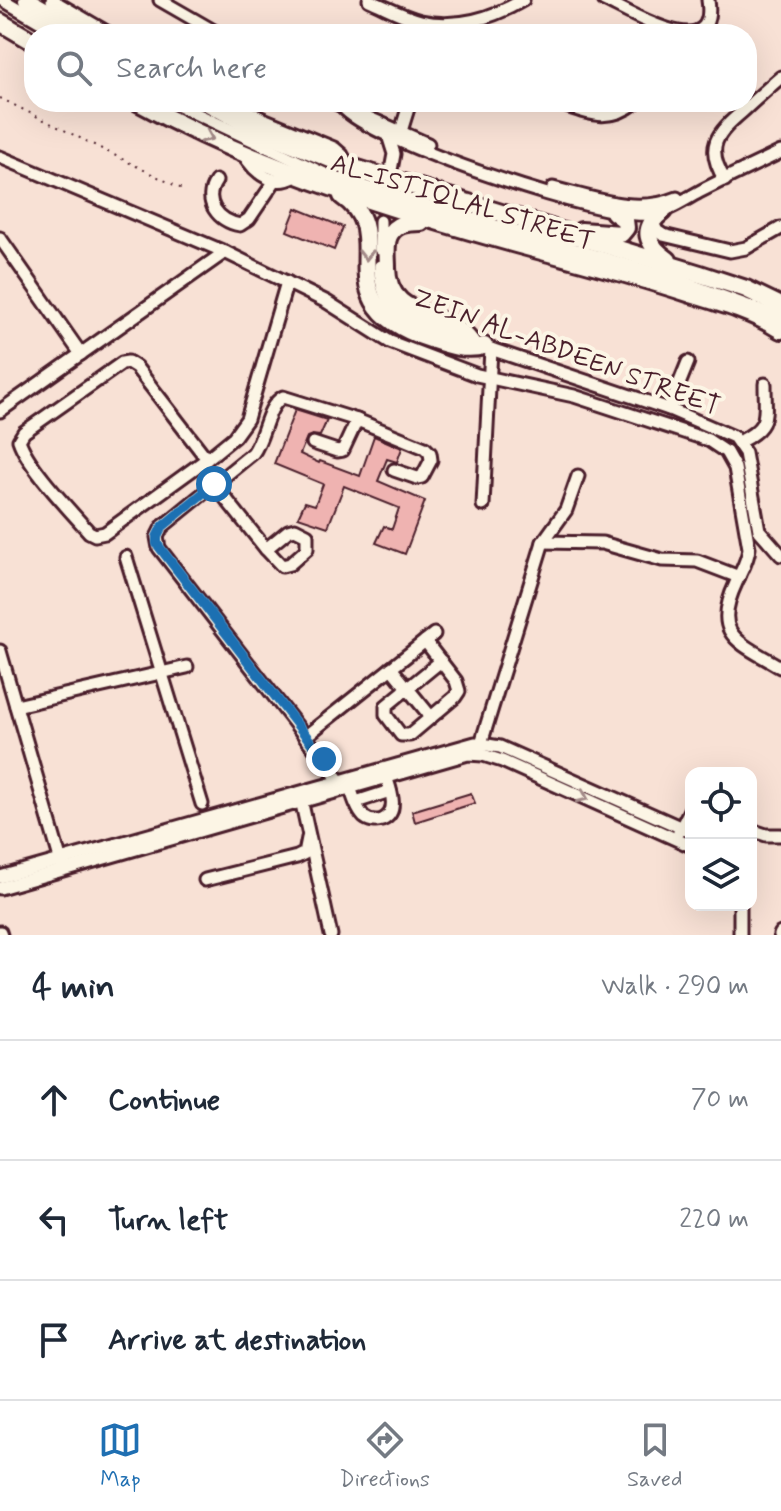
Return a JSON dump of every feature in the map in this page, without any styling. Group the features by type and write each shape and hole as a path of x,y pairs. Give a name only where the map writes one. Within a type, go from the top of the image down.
{"highway":[{"path":"27,0 69,24"},
{"path":"0,22 24,36"},
{"name":"AL-ISTIQLAL STREET","path":"158,112 242,153 334,190 674,288 746,313 781,330"},
{"name":"AL-ISTIQLAL STREET","path":"225,112 256,129 348,166 679,267 746,289 781,306"},
{"path":"334,190 353,203 363,217 367,285 374,303 386,317 401,328 436,341 468,349 482,346"},
{"path":"563,234 586,231 621,234 626,228 625,220 614,212"},
{"path":"658,216 648,235 657,240 679,267"},
{"path":"433,221 403,223 393,230 387,247 389,285 406,306 453,326 482,346"}],"street":[{"path":"52,0 93,24"},
{"path":"160,0 202,24"},
{"path":"373,1 406,16 444,24 484,17 523,0"},
{"path":"604,0 651,24"},
{"path":"708,0 708,24"},
{"path":"2,2 37,24"},
{"path":"2,2 43,24"},
{"path":"757,99 781,77"},
{"path":"192,112 329,176 680,281 781,315"},
{"path":"201,112 329,172 715,286 781,315"},
{"path":"249,112 334,148 348,166"},
{"path":"346,112 415,146 614,212 643,215 658,216 781,152"},
{"path":"355,112 505,177 624,205 652,205 695,195"},
{"path":"401,131 407,112"},
{"path":"587,112 600,116 620,112"},
{"path":"725,180 717,166 715,153 719,133 742,112"},
{"path":"388,135 392,164 405,148 415,146"},
{"path":"242,153 256,170 274,182 289,180 297,175"},
{"path":"0,157 225,252 327,302 382,339 489,379 574,396 721,447 735,468 749,542 749,554 726,605 725,618 741,644 780,667"},
{"path":"216,181 210,194 213,208 240,225 249,219 274,182"},
{"name":"ZEIN AL-ABDEEN STREET","path":"380,221 381,284 392,308 405,319 669,409 729,434 739,442 745,453 759,530 781,555"},
{"path":"657,240 730,251 746,248 781,228"},
{"path":"0,238 81,354"},
{"path":"0,411 225,252"},
{"path":"207,459 136,367 128,362 24,432 19,440 45,479 87,529 95,535 105,533 207,459 234,437 247,419 287,282"},
{"path":"482,346 489,379 483,505"},
{"path":"669,409 688,362"},
{"path":"739,442 757,433 762,426 765,384"},
{"path":"385,772 392,809 381,821 372,821 365,817 345,781 306,736 157,544 157,537 162,527 257,447 279,398 290,398 357,420 425,448 430,453 431,460 422,477 394,470"},
{"path":"313,443 343,450 357,420"},
{"path":"480,748 543,542 566,510 578,476"},
{"path":"214,484 266,549"},
{"path":"543,542 602,543 662,560 697,561 739,577"},
{"path":"126,557 202,804"},
{"path":"306,736 429,637 441,661 458,683 459,691 410,735 399,733 385,708 387,703 441,661"},
{"path":"0,651 62,865"},
{"path":"16,706 187,667"},
{"path":"391,668 431,717"},
{"path":"0,888 62,865 345,781 385,772 457,745 500,747 557,779 683,833"},
{"path":"356,802 390,791"},
{"path":"300,796 331,935"},
{"path":"205,880 305,853 307,828"},
{"path":"757,832 781,835"},
{"path":"0,877 62,865"},
{"path":"740,911 740,935"}],"path":[{"path":"0,98 24,110"},
{"path":"28,112 182,189"}],"building":[{"path":"296,208 343,227 334,250 287,231"},
{"path":"295,410 327,420 320,436 307,437 300,454 319,463 360,476 374,436 402,448 397,462 387,459 378,481 425,501 405,554 376,543 384,526 392,529 399,508 344,486 328,527 298,517 305,502 315,505 323,484 274,464"},
{"path":"471,793 475,803 415,822 412,811"}],"route":[{"path":"214,484 159,529 157,544 324,759"}]}
